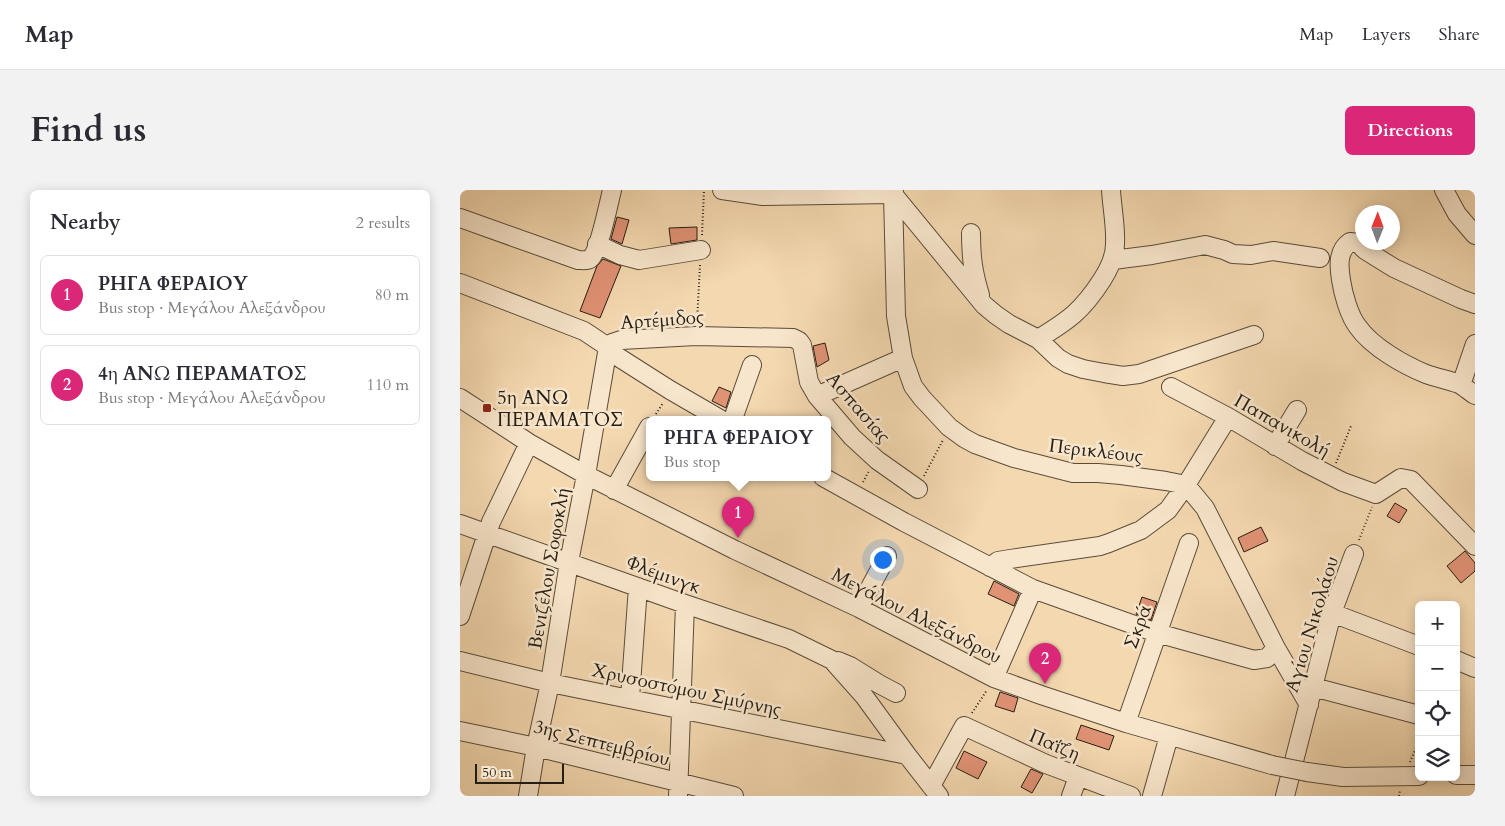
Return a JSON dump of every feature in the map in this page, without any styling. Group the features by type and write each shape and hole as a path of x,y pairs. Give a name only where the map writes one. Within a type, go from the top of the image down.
{"street":[{"path":"460,218 578,260 586,260 594,255 612,190"},
{"path":"722,190 763,196 893,192 984,305 1009,324 1038,339 1058,358 1082,369 1123,376 1139,374 1254,334"},
{"path":"1038,339 1065,322 1079,310 1090,298 1113,260 1116,245 1111,190"},
{"path":"1444,190 1457,214 1475,234"},
{"name":"Περικλέους","path":"893,192 896,316 906,365 916,391 949,427 975,444 1014,458 1073,473 1098,473 1186,485"},
{"path":"971,233 972,262 984,305"},
{"path":"1475,304 1394,268 1364,250 1358,243 1350,242 1346,245 1339,260 1342,287 1357,326 1372,341 1406,364 1425,373 1461,385 1475,395"},
{"path":"597,244 620,255 639,260 701,250"},
{"path":"1113,260 1205,245 1233,254 1251,255 1273,251 1320,258"},
{"name":"Αρτέμιδος","path":"460,282 584,330 608,347 621,340 696,336 793,338"},
{"name":"Ασπασίας","path":"793,338 802,345 809,382 817,396 852,437 876,460 918,489"},
{"path":"1461,385 1475,344"},
{"path":"608,347 615,355 715,416"},
{"name":"Βενιζέλου Σοφοκλή","path":"528,796 536,747 550,683 569,562 608,347"},
{"path":"734,416 752,365"},
{"path":"817,396 906,365 951,416 964,427 980,436 1032,455 1058,463 1076,465 1098,473"},
{"name":"Παπανικολή","path":"1171,387 1330,476 1376,494"},
{"name":"Μεγάλου Αλεξάνδρου","path":"460,398 529,442 614,490 734,550 859,608 994,678 1126,723 1272,765 1343,777 1415,776"},
{"path":"1275,446 1297,410"},
{"path":"990,566 998,561 1110,544 1141,530 1168,510 1228,418"},
{"path":"614,490 646,433"},
{"path":"460,616 491,522 529,442"},
{"path":"1376,494 1401,478 1411,480 1475,546"},
{"path":"830,481 1033,589 1157,633 1254,660 1267,658 1276,648"},
{"path":"1186,485 1205,508 1276,648 1309,705"},
{"name":"Φλέμινγκ","path":"460,524 789,639 832,660 864,696 906,755 935,791"},
{"name":"Σκρά","path":"1126,723 1190,543"},
{"name":"Αγίου Νικολάου","path":"1285,796 1332,613 1354,554"},
{"path":"859,608 887,556"},
{"path":"630,698 638,587"},
{"path":"994,678 1033,589"},
{"path":"678,789 686,604"},
{"path":"1332,613 1415,644"},
{"path":"832,660 840,661 850,666 896,693"},
{"name":"Χρυσοστόμου Σμύρνης","path":"460,661 550,683 906,755"},
{"path":"1460,662 1475,668"},
{"path":"1313,687 1415,715"},
{"path":"935,791 964,726"},
{"name":"Παΐζη","path":"964,726 1046,764 1131,796"},
{"name":"3ης Σεπτεμβρίου","path":"460,731 536,747 678,789 734,796"},
{"path":"1152,796 1169,736"},
{"path":"1460,775 1475,775"},
{"path":"1071,796 1078,777"}],"path":[{"path":"696,336 704,190"},
{"path":"656,416 670,390"},
{"path":"1330,476 1351,426"},
{"path":"918,489 949,427"},
{"path":"854,494 876,460"},
{"name":"Αγίου Νικολάου","path":"1354,554 1376,494"},
{"path":"964,726 994,678"}],"building":[{"path":"617,217 629,220 622,244 611,239"},
{"path":"697,227 697,240 671,244 669,228"},
{"path":"603,259 621,266 600,318 580,311 597,266"},
{"path":"825,343 829,360 817,367 813,346"},
{"path":"719,387 731,392 726,408 712,401"},
{"path":"1395,503 1407,510 1399,523 1387,516"},
{"path":"1261,527 1268,541 1244,552 1238,538"},
{"path":"1465,551 1475,563 1475,571 1461,583 1447,566"},
{"path":"994,581 1019,594 1014,606 988,594"},
{"path":"1142,597 1157,602 1151,620 1136,614"},
{"path":"1000,692 1018,698 1014,712 995,706"},
{"path":"1081,725 1114,736 1109,750 1076,739"},
{"path":"964,751 987,762 978,779 956,768"},
{"path":"1031,769 1043,774 1032,793 1021,787"}],"place":[{"name":"5η ΑΝΩ ΠΕΡΑΜΑΤΟΣ","path":"487,408"},
{"name":"ΡΗΓΑ ΦΕΡΑΙΟΥ","path":"738,538"},
{"name":"4η ΑΝΩ ΠΕΡΑΜΑΤΟΣ","path":"1045,684"}]}
